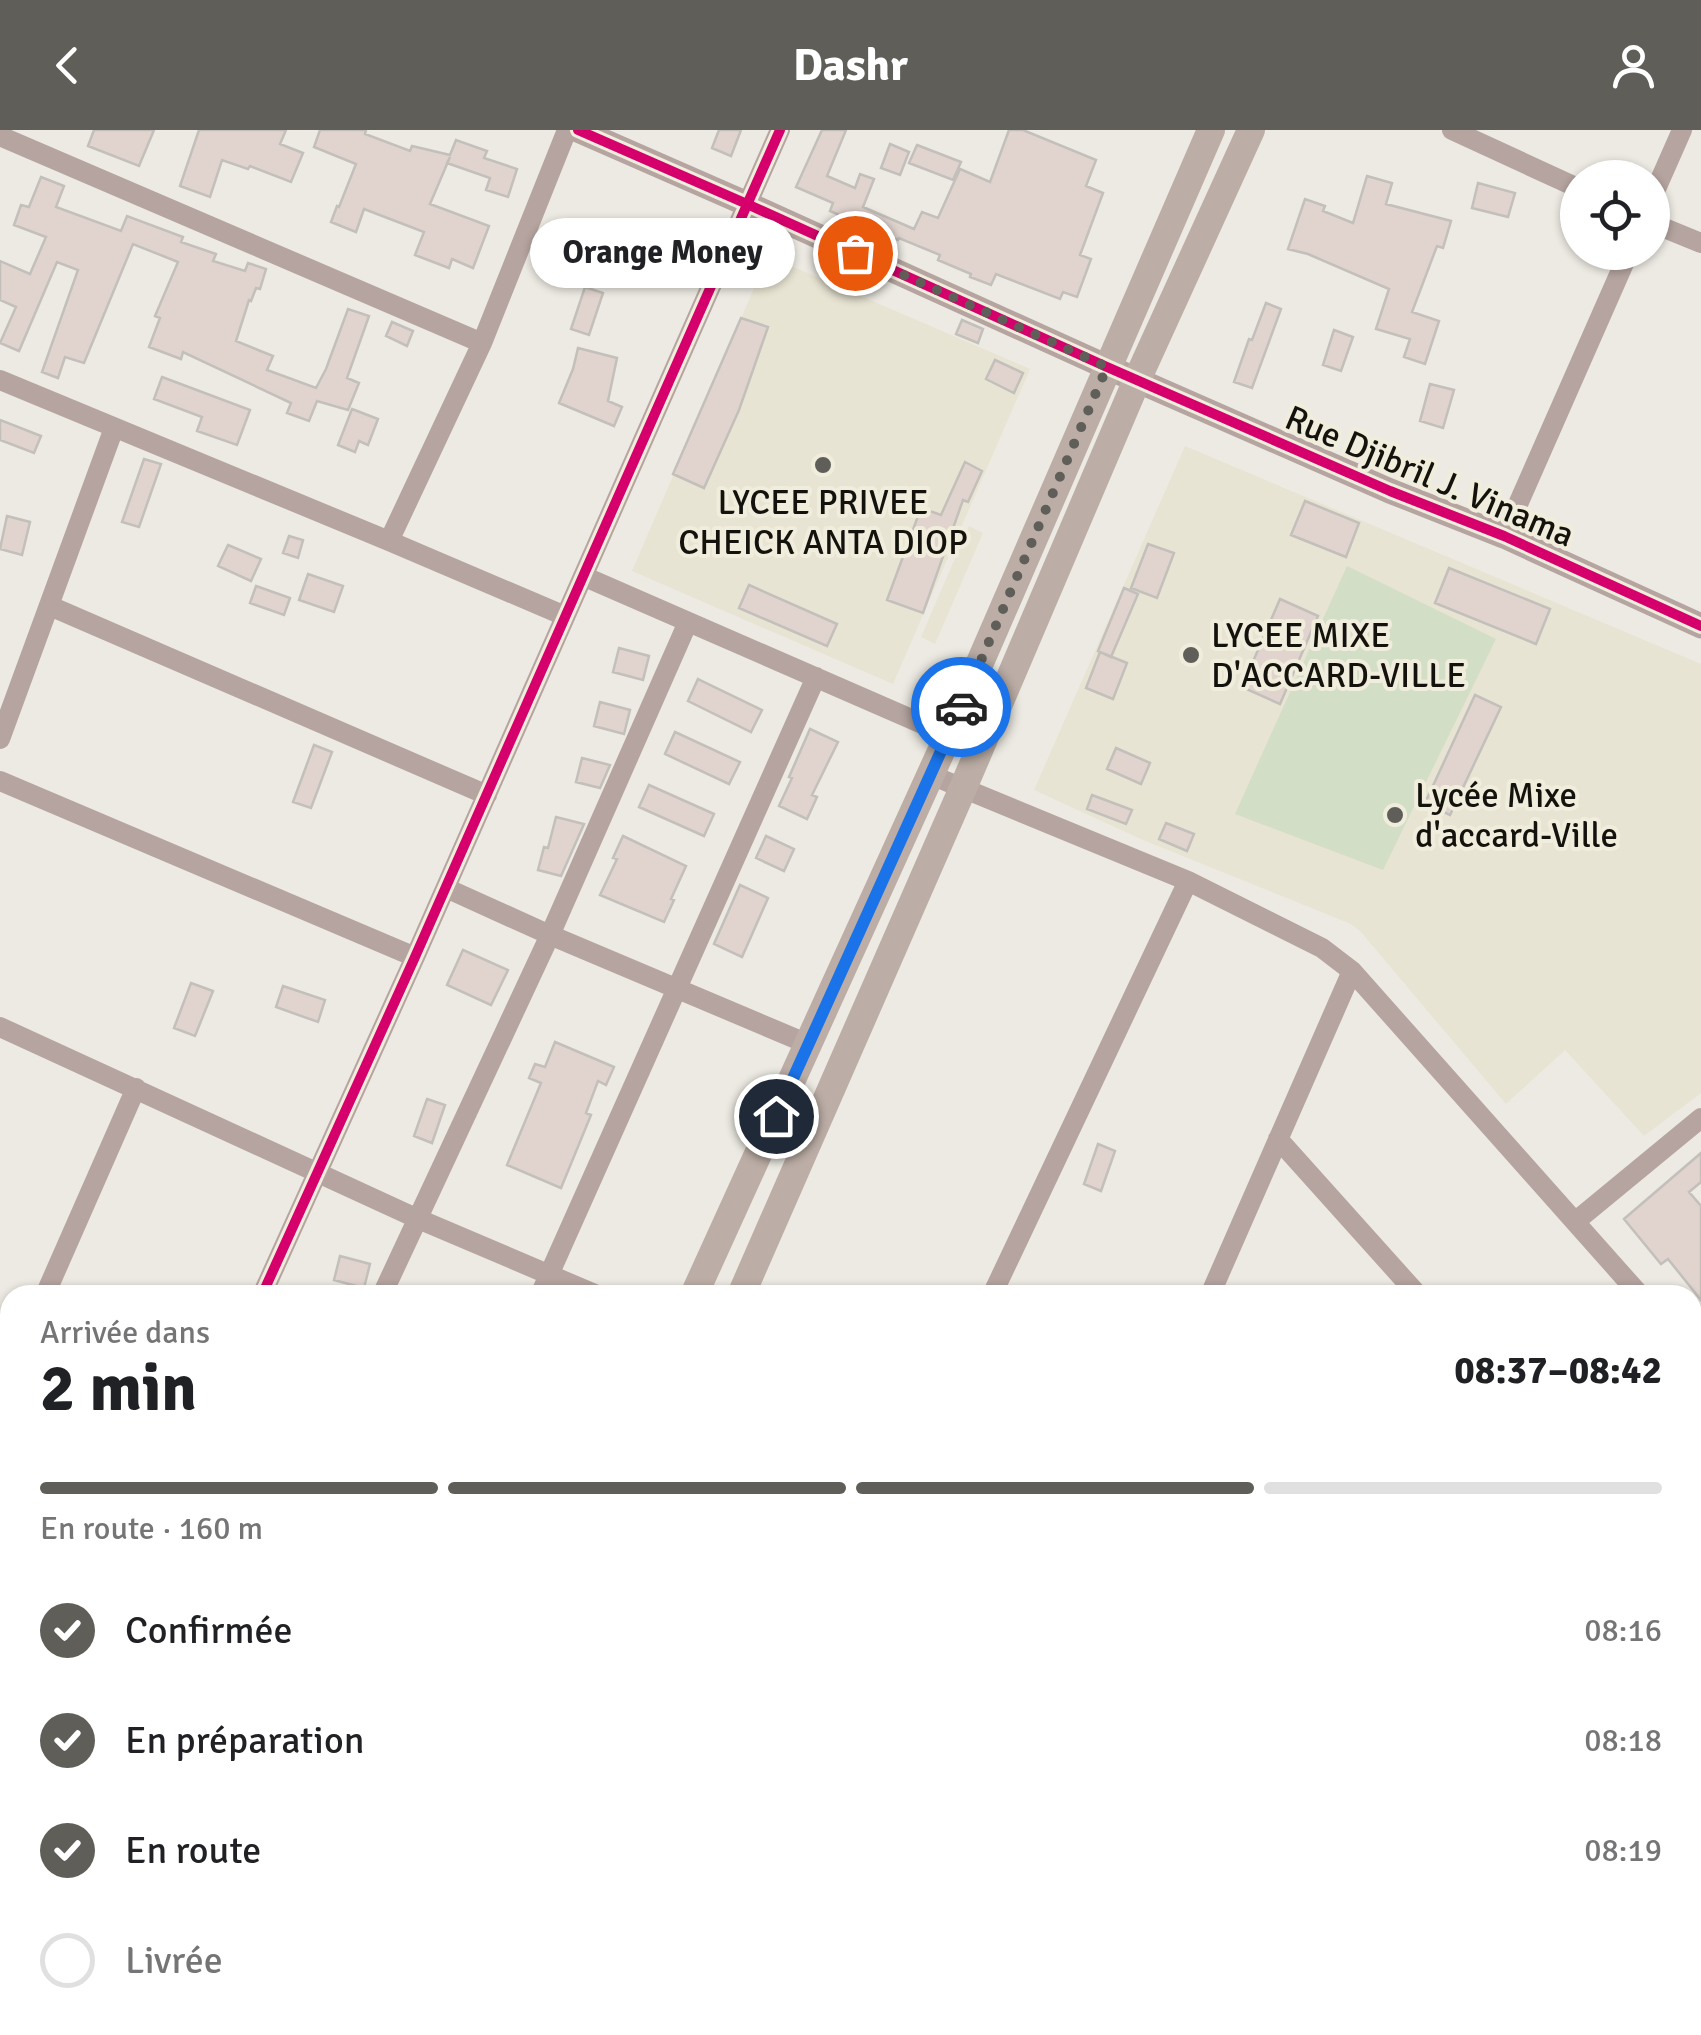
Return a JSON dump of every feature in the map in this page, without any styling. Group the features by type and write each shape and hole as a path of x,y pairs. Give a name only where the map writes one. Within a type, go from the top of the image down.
{"main road":[{"path":"699,1285 931,775 1211,130"},
{"path":"745,1285 1137,380 1251,130"}],"street":[{"path":"390,540 482,343 567,130"},
{"name":"Rue Djibril J. Vinama","path":"578,130 1107,367 1504,536 1701,626"},
{"path":"267,1285 416,957 780,130"},
{"path":"1452,130 1560,180"},
{"path":"1669,160 1682,130"},
{"path":"0,136 482,343"},
{"path":"1670,230 1701,243"},
{"path":"1504,536 1621,270"},
{"path":"0,380 565,616"},
{"path":"0,739 114,428"},
{"path":"583,576 980,749"},
{"path":"50,606 486,795"},
{"path":"386,1285 550,934 688,622"},
{"path":"0,1027 416,1218 544,1285 816,677"},
{"path":"931,775 1188,881 1322,948 1352,970 1631,1285"},
{"path":"0,781 416,957"},
{"path":"997,1285 1188,881"},
{"path":"446,888 808,1044"},
{"path":"1214,1285 1352,970"},
{"path":"50,1285 136,1088"},
{"path":"1576,1222 1701,1118"},
{"path":"1278,1139 1409,1285"}],"shaded area":[{"path":"768,256 1030,369 893,684 632,571"},
{"name":"Lycée Mixe d'accard-Ville","path":"1185,446 1701,664 1701,1093 1644,1136 1565,1050 1506,1104 1351,924 1143,840 1034,790"},
{"path":"969,526 983,533 935,644 921,637"}],"green space":[{"path":"1347,566 1496,639 1383,870 1235,814"}],"building":[{"path":"94,130 154,130 139,166 88,146"},
{"path":"199,130 286,130 280,144 303,153 291,182 222,160 210,197 180,186"},
{"path":"320,130 366,130 365,134 410,151 412,146 450,155 456,140 487,151 484,158 517,169 508,197 486,190 490,178 447,163 430,204 489,226 473,268 452,259 449,268 415,255 424,232 364,209 356,232 331,222 356,164 314,147"},
{"path":"719,130 741,130 731,156 712,148"},
{"path":"822,130 846,130 827,176 855,188 860,174 874,179 863,207 914,229 922,212 938,218 960,169 990,182 1009,130 1023,130 1096,160 1086,186 1103,193 1080,255 1091,259 1077,297 1063,292 1060,299 996,274 991,285 938,260 940,255 830,211 833,203 796,187"},
{"path":"890,144 909,152 900,175 881,168"},
{"path":"917,145 961,162 953,180 909,163"},
{"path":"1367,176 1392,183 1386,204 1451,221 1443,248 1437,246 1412,312 1439,321 1425,364 1404,357 1410,339 1376,329 1389,289 1288,249 1305,199 1353,223"},
{"path":"41,177 64,186 56,207 121,231 127,216 216,254 213,261 245,271 248,263 266,269 260,289 256,288 249,300 236,341 273,356 267,370 316,388 348,309 369,316 347,378 359,383 348,410 317,401 309,421 287,413 291,403 183,352 181,359 149,347 160,318 155,316 178,262 133,244 84,363 65,357 58,378 42,372 78,270 57,262 19,351 0,343 16,307 0,300 0,261 30,274 46,237 14,225 21,205 29,207"},
{"path":"1478,183 1515,193 1508,217 1472,208"},
{"path":"546,237 582,246 576,275 539,267"},
{"path":"585,287 603,293 589,335 571,329"},
{"path":"1266,303 1281,309 1252,388 1234,382"},
{"path":"741,318 768,327 739,410 704,488 673,474"},
{"path":"962,320 983,329 978,343 956,334"},
{"path":"392,322 413,331 407,346 386,336"},
{"path":"1334,330 1353,337 1341,371 1323,365"},
{"path":"578,348 617,358 608,401 622,407 614,426 559,403"},
{"path":"995,360 1023,373 1014,393 986,379"},
{"path":"162,377 250,410 237,445 197,431 202,417 154,399"},
{"path":"1430,384 1454,390 1443,428 1420,421"},
{"path":"352,409 378,419 368,445 359,441 355,452 338,445"},
{"path":"0,420 41,436 34,453 0,440"},
{"path":"144,459 161,464 139,527 122,522"},
{"path":"965,462 982,471 968,502 963,500 923,613 887,600 921,508 941,515"},
{"path":"1305,501 1359,523 1346,557 1291,535"},
{"path":"7,516 30,522 22,555 0,549"},
{"path":"289,536 303,540 298,558 283,553"},
{"path":"1148,544 1174,553 1157,598 1131,588"},
{"path":"228,545 261,559 251,581 218,566"},
{"path":"1449,568 1550,609 1536,644 1435,603"},
{"path":"308,574 343,586 334,612 299,600"},
{"path":"749,585 837,624 827,646 739,608"},
{"path":"256,586 290,598 284,615 250,603"},
{"path":"1124,588 1138,594 1111,657 1098,651"},
{"path":"1280,599 1318,616 1280,704 1242,687"},
{"path":"619,648 649,656 643,680 613,672"},
{"path":"1100,652 1127,663 1113,699 1086,688"},
{"path":"698,679 762,710 751,732 688,701"},
{"name":"Lycée Mixe d'accard-Ville","path":"1475,695 1501,707 1450,815 1425,803"},
{"path":"600,702 630,710 624,734 594,726"},
{"path":"810,729 838,742 812,795 817,797 807,819 779,806"},
{"path":"675,732 740,762 729,784 665,754"},
{"path":"314,745 332,752 311,808 293,802"},
{"path":"1116,748 1150,763 1141,784 1107,769"},
{"path":"582,758 610,765 600,788 576,782"},
{"path":"649,785 714,814 704,836 639,807"},
{"path":"1092,795 1132,810 1126,824 1087,809"},
{"path":"556,817 584,824 561,876 538,870"},
{"path":"1166,823 1194,834 1187,851 1159,839"},
{"path":"623,836 686,866 664,922 600,895"},
{"path":"766,836 794,849 784,871 756,858"},
{"path":"740,885 768,898 742,957 714,944"},
{"path":"463,950 508,970 491,1005 447,985"},
{"path":"191,983 213,991 195,1036 174,1028"},
{"path":"283,986 325,1000 318,1022 276,1007"},
{"path":"555,1042 614,1067 606,1085 598,1081 586,1113 591,1115 561,1188 507,1165 541,1083 529,1078 535,1064 545,1067"},
{"path":"427,1099 445,1105 432,1143 414,1136"},
{"path":"1098,1144 1115,1151 1101,1191 1084,1184"},
{"path":"1701,1153 1701,1182 1689,1192 1701,1206 1701,1285 1689,1285 1668,1259 1661,1264 1624,1219"},
{"path":"340,1256 370,1264 365,1285 334,1280"}],"cycle path":[{"path":"578,130 1107,367 1390,491 1504,536 1701,626"},
{"path":"267,1285 780,130"}],"way so far":[{"path":"855,253 1107,367 961,707"}],"place":[{"name":"Orange Money","path":"855,253"},
{"name":"LYCEE PRIVEE CHEICK ANTA DIOP","path":"823,465"},
{"name":"LYCEE MIXE D'ACCARD-VILLE","path":"1191,655"},
{"name":"Lycée Mixe d'accard-Ville","path":"1395,815"}],"route":[{"path":"776,1116 961,707"}]}
